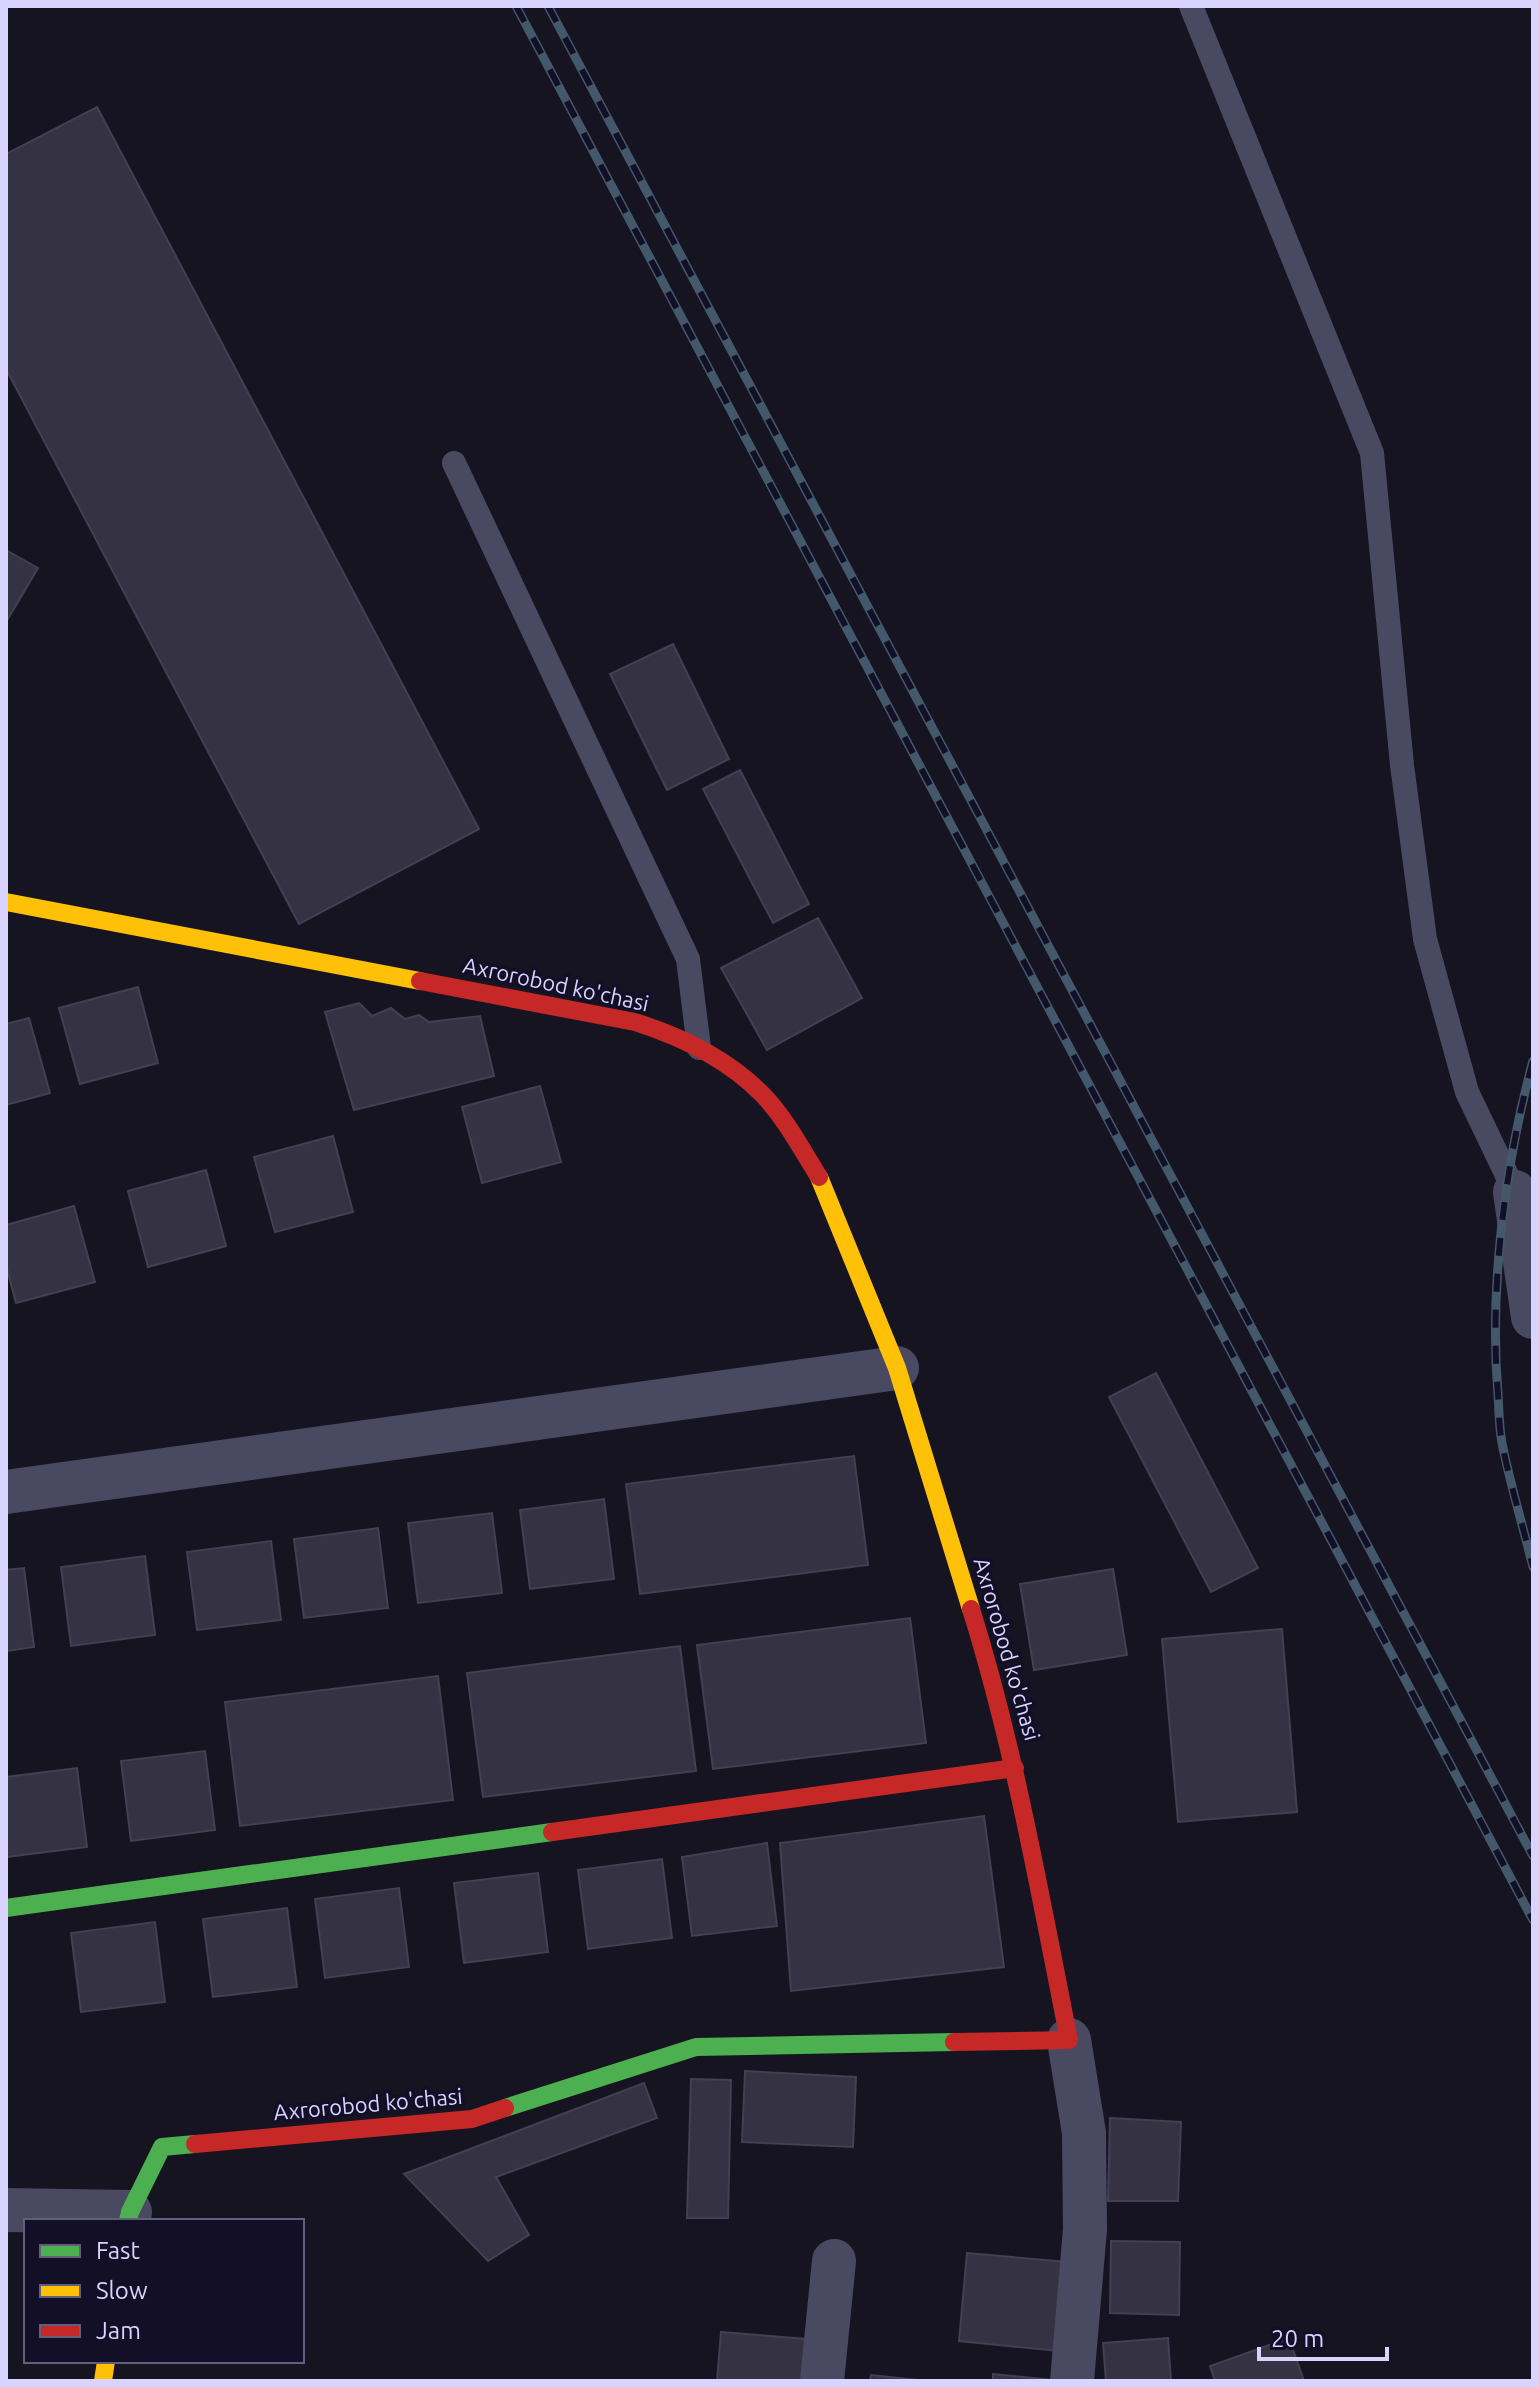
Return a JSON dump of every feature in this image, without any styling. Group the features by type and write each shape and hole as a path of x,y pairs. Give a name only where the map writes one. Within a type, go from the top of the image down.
{"street":[{"name":"Axrorobod ko'chasi","path":"6,902 635,1022 669,1033 699,1048 738,1072 765,1097 820,1179 897,1368 990,1669 1015,1768 1069,2040 696,2047 472,2119 162,2147 129,2216"},
{"path":"1515,1192 1533,1317"},
{"path":"6,1492 897,1368"},
{"path":"6,1908 1015,1768"},
{"path":"1069,2040 1084,2133 1085,2229 1072,2381"},
{"path":"6,2210 129,2216"},
{"path":"822,2381 834,2261"}],"lane":[{"path":"1191,6 1372,453 1402,765 1425,939 1467,1092 1515,1192"},
{"path":"454,463 688,959 699,1048"}],"building":[{"path":"97,107 479,829 299,924 6,369 6,154"},
{"path":"6,550 38,568 6,622"},
{"path":"673,644 729,759 667,790 610,674"},
{"path":"740,770 809,904 773,923 703,789"},
{"path":"818,918 862,998 767,1050 721,968"},
{"path":"138,987 158,1063 80,1084 59,1008"},
{"path":"359,1003 372,1016 391,1008 405,1019 419,1015 429,1022 480,1016 494,1076 354,1110 325,1012"},
{"path":"29,1018 50,1093 6,1105 6,1024"},
{"path":"540,1086 561,1162 482,1183 462,1107"},
{"path":"333,1136 353,1212 275,1232 254,1157"},
{"path":"206,1170 226,1246 148,1267 128,1191"},
{"path":"74,1206 95,1282 16,1303 6,1265 6,1225"},
{"path":"1156,1373 1258,1568 1211,1592 1109,1397"},
{"path":"854,1456 868,1565 640,1594 626,1484"},
{"path":"604,1499 614,1579 530,1589 520,1510"},
{"path":"492,1513 502,1593 418,1603 408,1523"},
{"path":"378,1528 388,1608 304,1618 294,1539"},
{"path":"271,1541 281,1620 197,1630 187,1552"},
{"path":"145,1556 155,1635 71,1646 61,1567"},
{"path":"24,1568 34,1647 6,1651 6,1570"},
{"path":"1113,1569 1127,1655 1034,1670 1020,1584"},
{"path":"910,1618 926,1743 713,1769 697,1645"},
{"path":"1282,1629 1297,1812 1178,1822 1162,1639"},
{"path":"680,1646 696,1771 483,1797 467,1673"},
{"path":"438,1676 453,1800 240,1826 225,1702"},
{"path":"205,1751 215,1830 131,1841 121,1761"},
{"path":"77,1768 87,1847 6,1857 6,1777"},
{"path":"984,1816 1004,1967 791,1991 780,1843"},
{"path":"767,1843 777,1926 692,1936 682,1857"},
{"path":"662,1859 672,1938 588,1949 578,1870"},
{"path":"538,1873 548,1952 464,1963 454,1883"},
{"path":"399,1888 409,1967 325,1978 315,1899"},
{"path":"287,1908 297,1987 213,1997 203,1919"},
{"path":"155,1922 165,2002 81,2012 71,1933"},
{"path":"745,2071 856,2077 853,2147 742,2142"},
{"path":"691,2079 731,2080 728,2218 687,2218"},
{"path":"644,2083 657,2118 496,2177 529,2235 488,2261 404,2174"},
{"path":"1110,2118 1181,2122 1178,2201 1108,2201"},
{"path":"1111,2241 1180,2242 1179,2315 1110,2313"},
{"path":"967,2253 1067,2262 1058,2351 959,2341"},
{"path":"721,2332 806,2339 803,2381 717,2381"},
{"path":"1168,2338 1171,2381 1106,2381 1103,2343"},
{"path":"1289,2338 1304,2381 1215,2381 1210,2366"},
{"path":"993,2374 1052,2380 1052,2381 993,2381"},
{"path":"871,2375 927,2381 870,2381"}],"railway":[{"path":"516,6 1533,1920"},
{"path":"548,6 1533,1856"},
{"path":"1533,1061 1507,1184 1496,1312 1501,1437 1533,1567"}],"traffic: fast":[{"path":"6,1908 552,1832"},
{"path":"505,2108 696,2047 954,2042"},
{"path":"128,2219 162,2147 195,2144"}],"traffic: slow":[{"path":"6,902 420,981"},
{"path":"819,1177 897,1368 971,1609"},
{"path":"103,2381 106,2363"}],"traffic: jam":[{"path":"420,981 635,1022 687,1042 720,1060 763,1095 786,1124 819,1177"},
{"path":"954,2042 1069,2040 1014,1769 971,1609"},
{"path":"552,1832 1015,1768"},
{"path":"195,2144 472,2119 505,2108"}]}
